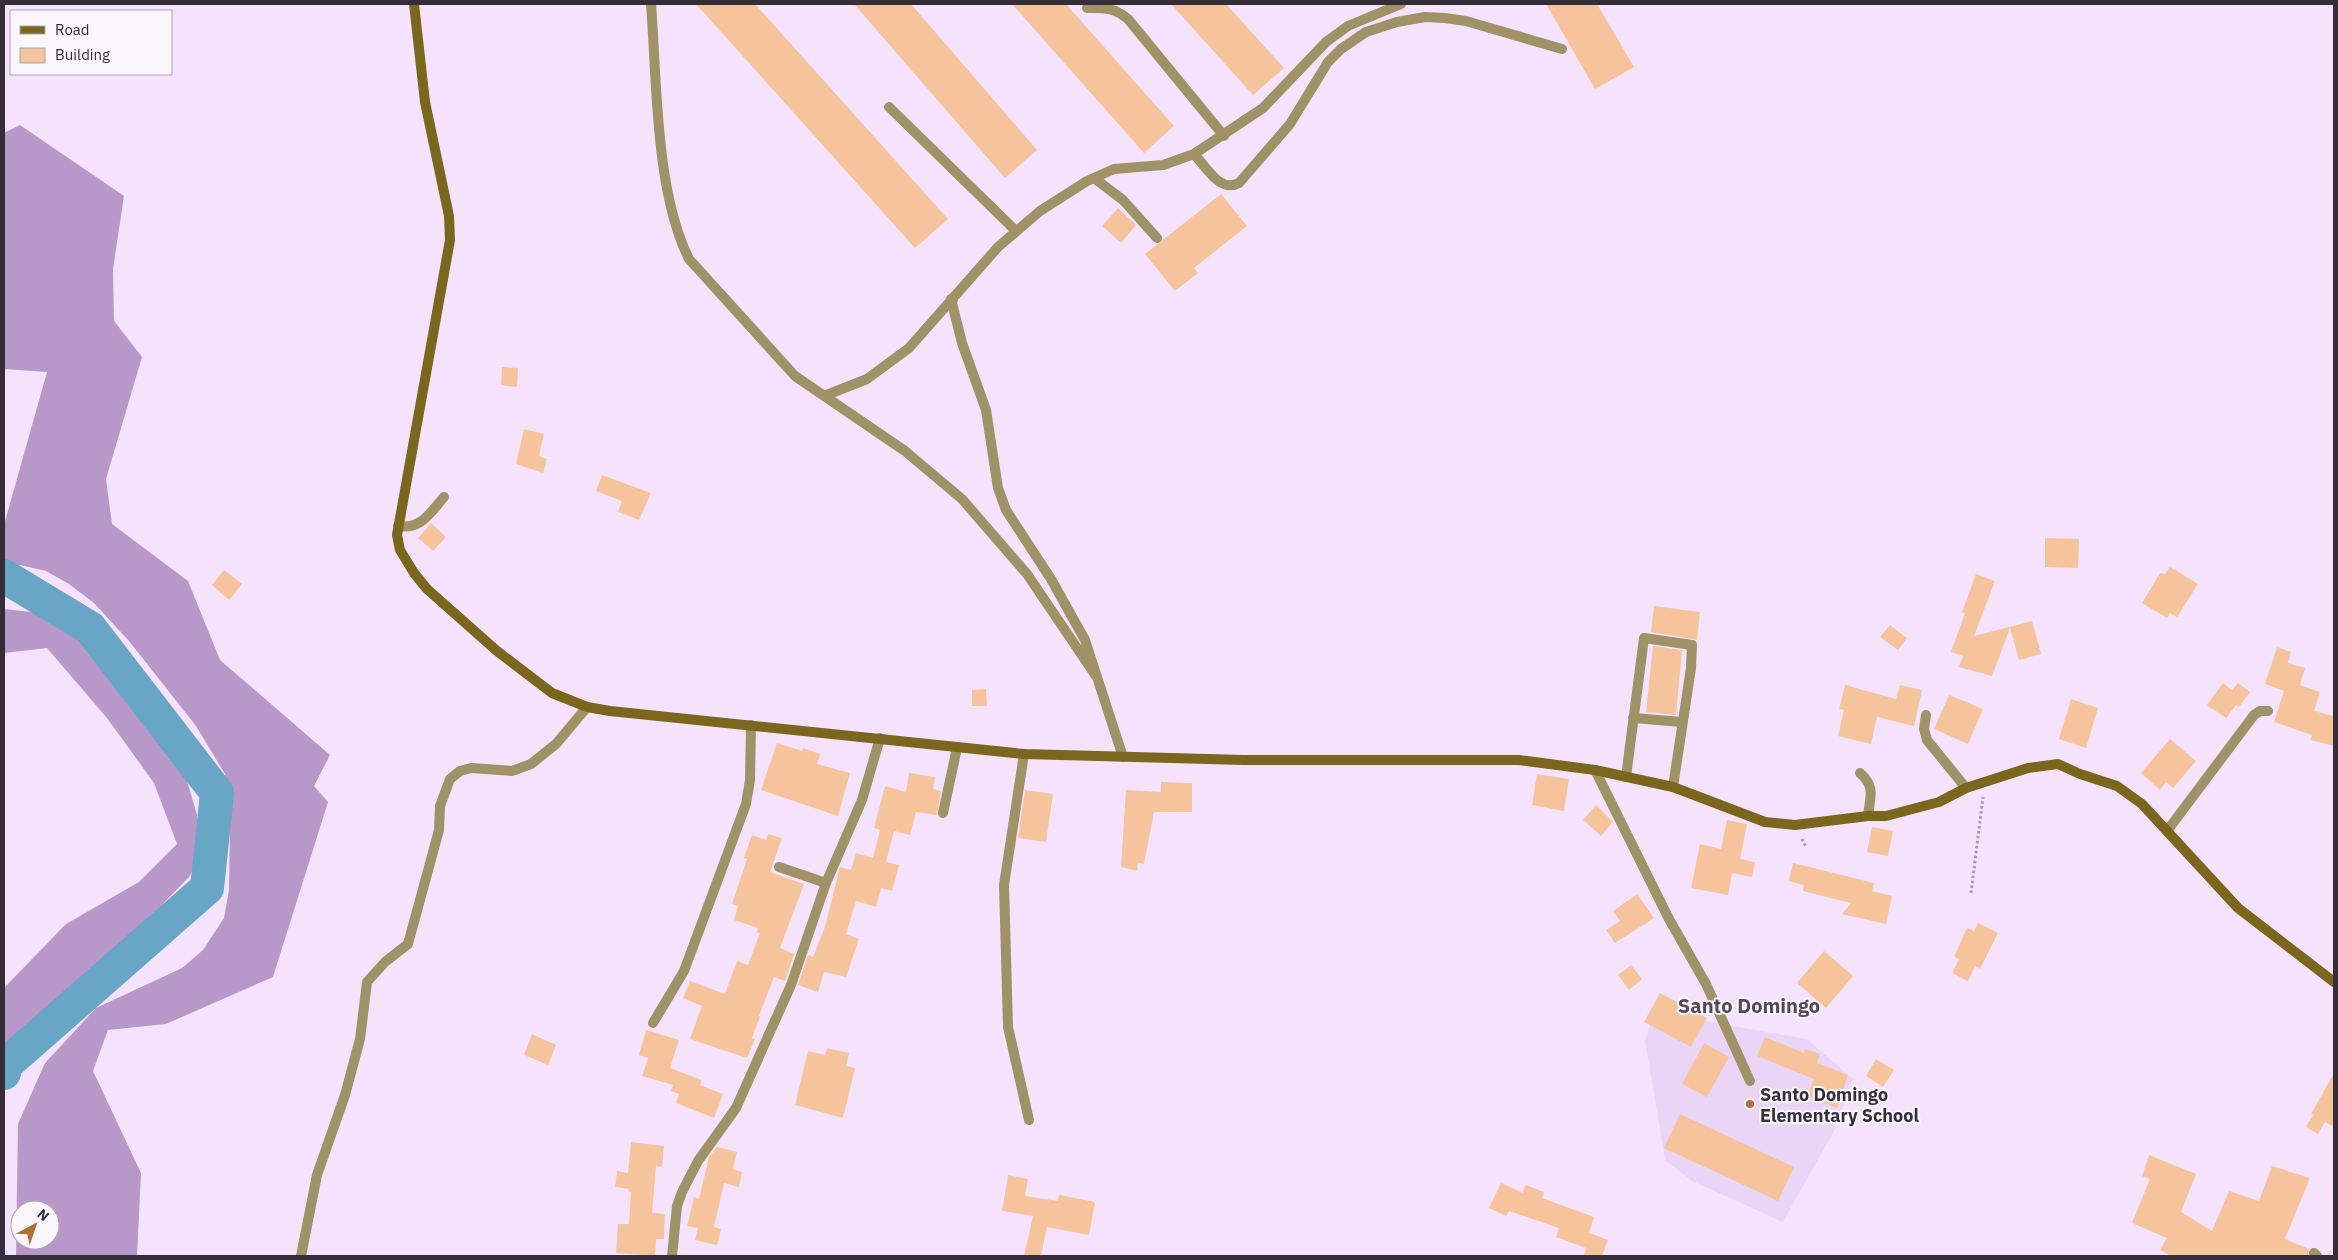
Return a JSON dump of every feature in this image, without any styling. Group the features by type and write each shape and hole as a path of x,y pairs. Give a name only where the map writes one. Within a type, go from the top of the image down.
{"street":[{"path":"414,4 424,102 449,216 450,240 398,526 397,535 400,550 427,590 497,651 552,693 587,707 610,711 1024,754 1123,758 1519,760 1595,770 1673,787 1765,822 1796,825 1868,816 1886,816 1939,802 1966,788 2028,768 2058,764 2080,774 2118,786 2142,804 2238,908 2334,982"},
{"path":"651,4 661,144 672,218 679,239 689,259 789,370 905,451 962,499 1027,574 1096,676"},
{"path":"824,396 867,379 909,348 998,248 1040,211 1094,178 1114,169 1163,165 1194,154 1224,136 1263,108 1326,42 1348,26 1400,4"},
{"path":"1087,8 1110,8 1119,11 1128,18 1224,136"},
{"path":"1194,154 1222,185 1231,187 1240,183 1290,124 1328,62 1366,32 1397,22 1425,17 1466,21 1562,49"},
{"path":"889,107 1016,232"},
{"path":"1094,178 1123,200 1157,238"},
{"path":"952,300 962,343 986,410 998,488 1006,510 1061,596 1085,640 1123,758"},
{"path":"398,526 409,528 416,526 444,498"},
{"path":"1626,777 1644,638 1692,645 1691,668 1673,787"},
{"path":"301,1256 317,1175 345,1095 360,1039 367,982 385,962 408,944 439,830 440,806 450,779 460,771 471,768 512,771 531,764 556,744 587,707"},
{"path":"2167,831 2254,715 2268,711"},
{"path":"1926,715 1924,729 1927,740 1966,788"},
{"path":"1633,718 1682,722"},
{"path":"653,1023 684,971 746,804 750,780 751,725"},
{"path":"672,1256 677,1206 682,1192 698,1161 736,1108 791,985 826,883 862,800 880,738"},
{"path":"943,813 957,748"},
{"path":"1024,754 1004,885 1008,1027 1029,1120"},
{"path":"1595,770 1669,919 1706,984 1750,1081"},
{"path":"1860,773 1868,781 1872,789 1868,816"},
{"path":"779,867 826,883"}],"path":[{"path":"1970,893 1985,782"}],"shaded area":[{"path":"20,125 124,196 113,269 114,321 142,357 106,479 112,524 188,581 220,660 330,755 314,786 328,802 273,977 166,1024 108,1030 93,1071 141,1173 137,1256 16,1256 16,1250 60,1250 60,1200 17,1200 18,1124 45,1063 96,1008 182,968 203,950 224,918 229,890 230,825 225,774 196,726 129,641 94,603 69,584 46,571 20,565 4,568 4,525 47,372 4,369 4,133"},
{"path":"4,609 31,612 58,620 87,645 185,774 197,815 198,861 189,877 157,910 4,1047 4,988 66,924 139,882 177,844 154,783 107,718 47,648 4,653"},
{"name":"Santo Domingo Elementary School","path":"1654,1012 1807,1039 1853,1079 1835,1129 1783,1222 1692,1181 1665,1160 1645,1041"}],"building":[{"path":"696,4 755,4 948,219 915,248"},
{"path":"854,4 911,4 1037,150 1005,178"},
{"path":"1012,4 1066,4 1174,126 1144,153"},
{"path":"1171,4 1226,4 1284,68 1253,95"},
{"path":"1546,4 1597,4 1634,67 1595,89"},
{"path":"1221,194 1247,226 1194,268 1198,273 1175,291 1145,254"},
{"path":"1118,208 1136,225 1121,243 1102,226"},
{"path":"502,367 518,368 517,387 501,385"},
{"path":"524,429 544,434 539,456 547,459 543,473 516,464"},
{"path":"602,475 651,493 639,520 618,512 622,501 596,491"},
{"path":"431,523 446,537 433,551 418,538"},
{"path":"2045,538 2079,539 2078,568 2045,567"},
{"path":"2170,567 2198,584 2177,617 2170,613 2167,618 2142,603 2160,573 2165,574"},
{"path":"224,570 242,584 229,600 212,585"},
{"path":"1976,574 1995,581 1974,636 2032,621 2041,654 2019,660 2010,628 1992,676 1959,667 1963,656 1951,652 1965,613 1962,612"},
{"path":"1654,606 1700,612 1697,640 1651,632"},
{"path":"1890,625 1907,638 1898,650 1880,637"},
{"path":"1653,646 1682,650 1676,715 1646,712"},
{"path":"2277,647 2291,652 2288,663 2305,668 2300,685 2320,692 2314,711 2334,716 2334,746 2311,740 2312,735 2274,722 2284,691 2265,684"},
{"path":"2223,683 2232,690 2238,683 2250,692 2239,707 2236,705 2226,718 2207,705"},
{"path":"1845,685 1896,699 1900,685 1922,690 1914,726 1877,717 1871,744 1838,736 1844,710 1839,709"},
{"path":"986,689 987,706 972,706 972,690"},
{"path":"1949,695 1983,709 1968,744 1934,729"},
{"path":"2071,699 2098,708 2086,748 2059,739"},
{"path":"2170,739 2196,761 2173,788 2166,782 2160,790 2141,773"},
{"path":"777,743 802,751 803,748 820,754 817,764 850,773 838,816 761,790"},
{"path":"909,773 935,777 933,789 941,791 937,815 916,812 910,835 894,831 886,862 899,865 892,891 881,888 876,907 856,901 846,934 859,939 846,977 824,972 818,992 798,985 808,955 813,957 825,927 840,867 851,870 856,853 873,858 880,830 874,828 885,786 906,792"},
{"path":"1537,774 1569,779 1564,811 1532,805"},
{"path":"1161,782 1192,783 1192,812 1154,812 1144,864 1138,863 1137,871 1121,867 1126,790 1161,792"},
{"path":"1025,790 1053,794 1046,842 1018,838"},
{"path":"1596,805 1613,822 1601,836 1583,820"},
{"path":"1727,820 1747,824 1740,859 1755,862 1752,877 1732,873 1728,895 1691,888 1700,844 1721,849"},
{"path":"1872,827 1893,831 1888,856 1867,852"},
{"path":"768,834 782,838 770,872 804,884 780,948 794,954 785,981 774,977 759,1016 752,1038 755,1039 747,1058 690,1039 702,1006 683,998 690,981 725,994 737,961 748,965 760,933 757,932 758,928 734,920 738,906 732,904 747,859 744,858 752,835 766,840"},
{"path":"1793,863 1874,883 1872,891 1892,896 1886,924 1842,914 1851,903 1803,891 1804,885 1789,881"},
{"path":"1637,894 1654,918 1615,943 1606,930 1620,921 1613,911"},
{"path":"1978,923 1998,933 1980,969 1975,966 1968,981 1952,973 1959,959 1954,957 1967,928 1974,931"},
{"path":"1824,951 1853,976 1826,1008 1797,983"},
{"path":"1631,965 1642,979 1629,990 1618,975"},
{"path":"1660,993 1707,1018 1691,1047 1644,1022"},
{"path":"646,1030 679,1040 670,1068 702,1080 700,1085 723,1094 714,1118 676,1103 679,1094 671,1091 673,1085 642,1076 648,1058 639,1055"},
{"path":"532,1034 556,1045 548,1065 524,1055"},
{"path":"1765,1037 1804,1053 1805,1049 1820,1054 1817,1063 1848,1075 1837,1108 1807,1096 1814,1079 1757,1056"},
{"path":"1704,1043 1729,1057 1707,1097 1682,1084"},
{"path":"827,1048 849,1053 846,1066 855,1068 843,1118 795,1105 808,1051 825,1055"},
{"path":"1876,1059 1894,1070 1883,1087 1866,1076"},
{"path":"2334,1073 2334,1127 2325,1122 2318,1134 2306,1127 2313,1115 2311,1114"},
{"path":"1680,1114 1794,1167 1778,1201 1664,1148"},
{"path":"631,1142 664,1146 662,1167 656,1166 652,1213 665,1214 664,1239 656,1239 655,1256 616,1253 618,1224 629,1224 631,1192 628,1191 629,1189 615,1187 617,1171 628,1173"},
{"path":"717,1147 737,1152 733,1169 742,1172 739,1187 724,1183 714,1227 721,1229 717,1245 695,1240 698,1228 687,1226 694,1197 699,1199 709,1157"},
{"path":"2149,1155 2196,1174 2181,1212 2212,1231 2229,1191 2259,1201 2272,1166 2310,1178 2285,1239 2309,1249 2308,1256 2171,1256 2160,1250 2167,1238 2132,1223 2150,1179 2142,1176"},
{"path":"1008,1175 1028,1179 1025,1196 1058,1201 1059,1195 1095,1202 1089,1235 1047,1227 1041,1256 1024,1256 1033,1216 1002,1211"},
{"path":"1501,1183 1523,1193 1525,1185 1544,1192 1542,1198 1594,1217 1589,1233 1608,1240 1602,1256 1584,1256 1586,1248 1556,1237 1559,1228 1509,1211 1506,1216 1489,1208"}],"waterway":[{"path":"4,576 90,628 217,793 207,888 4,1066 4,1073"}],"place":[{"name":"Santo Domingo Elementary School","path":"1750,1104"}],"district":[{"name":"Santo Domingo","path":"1749,1005"}]}
